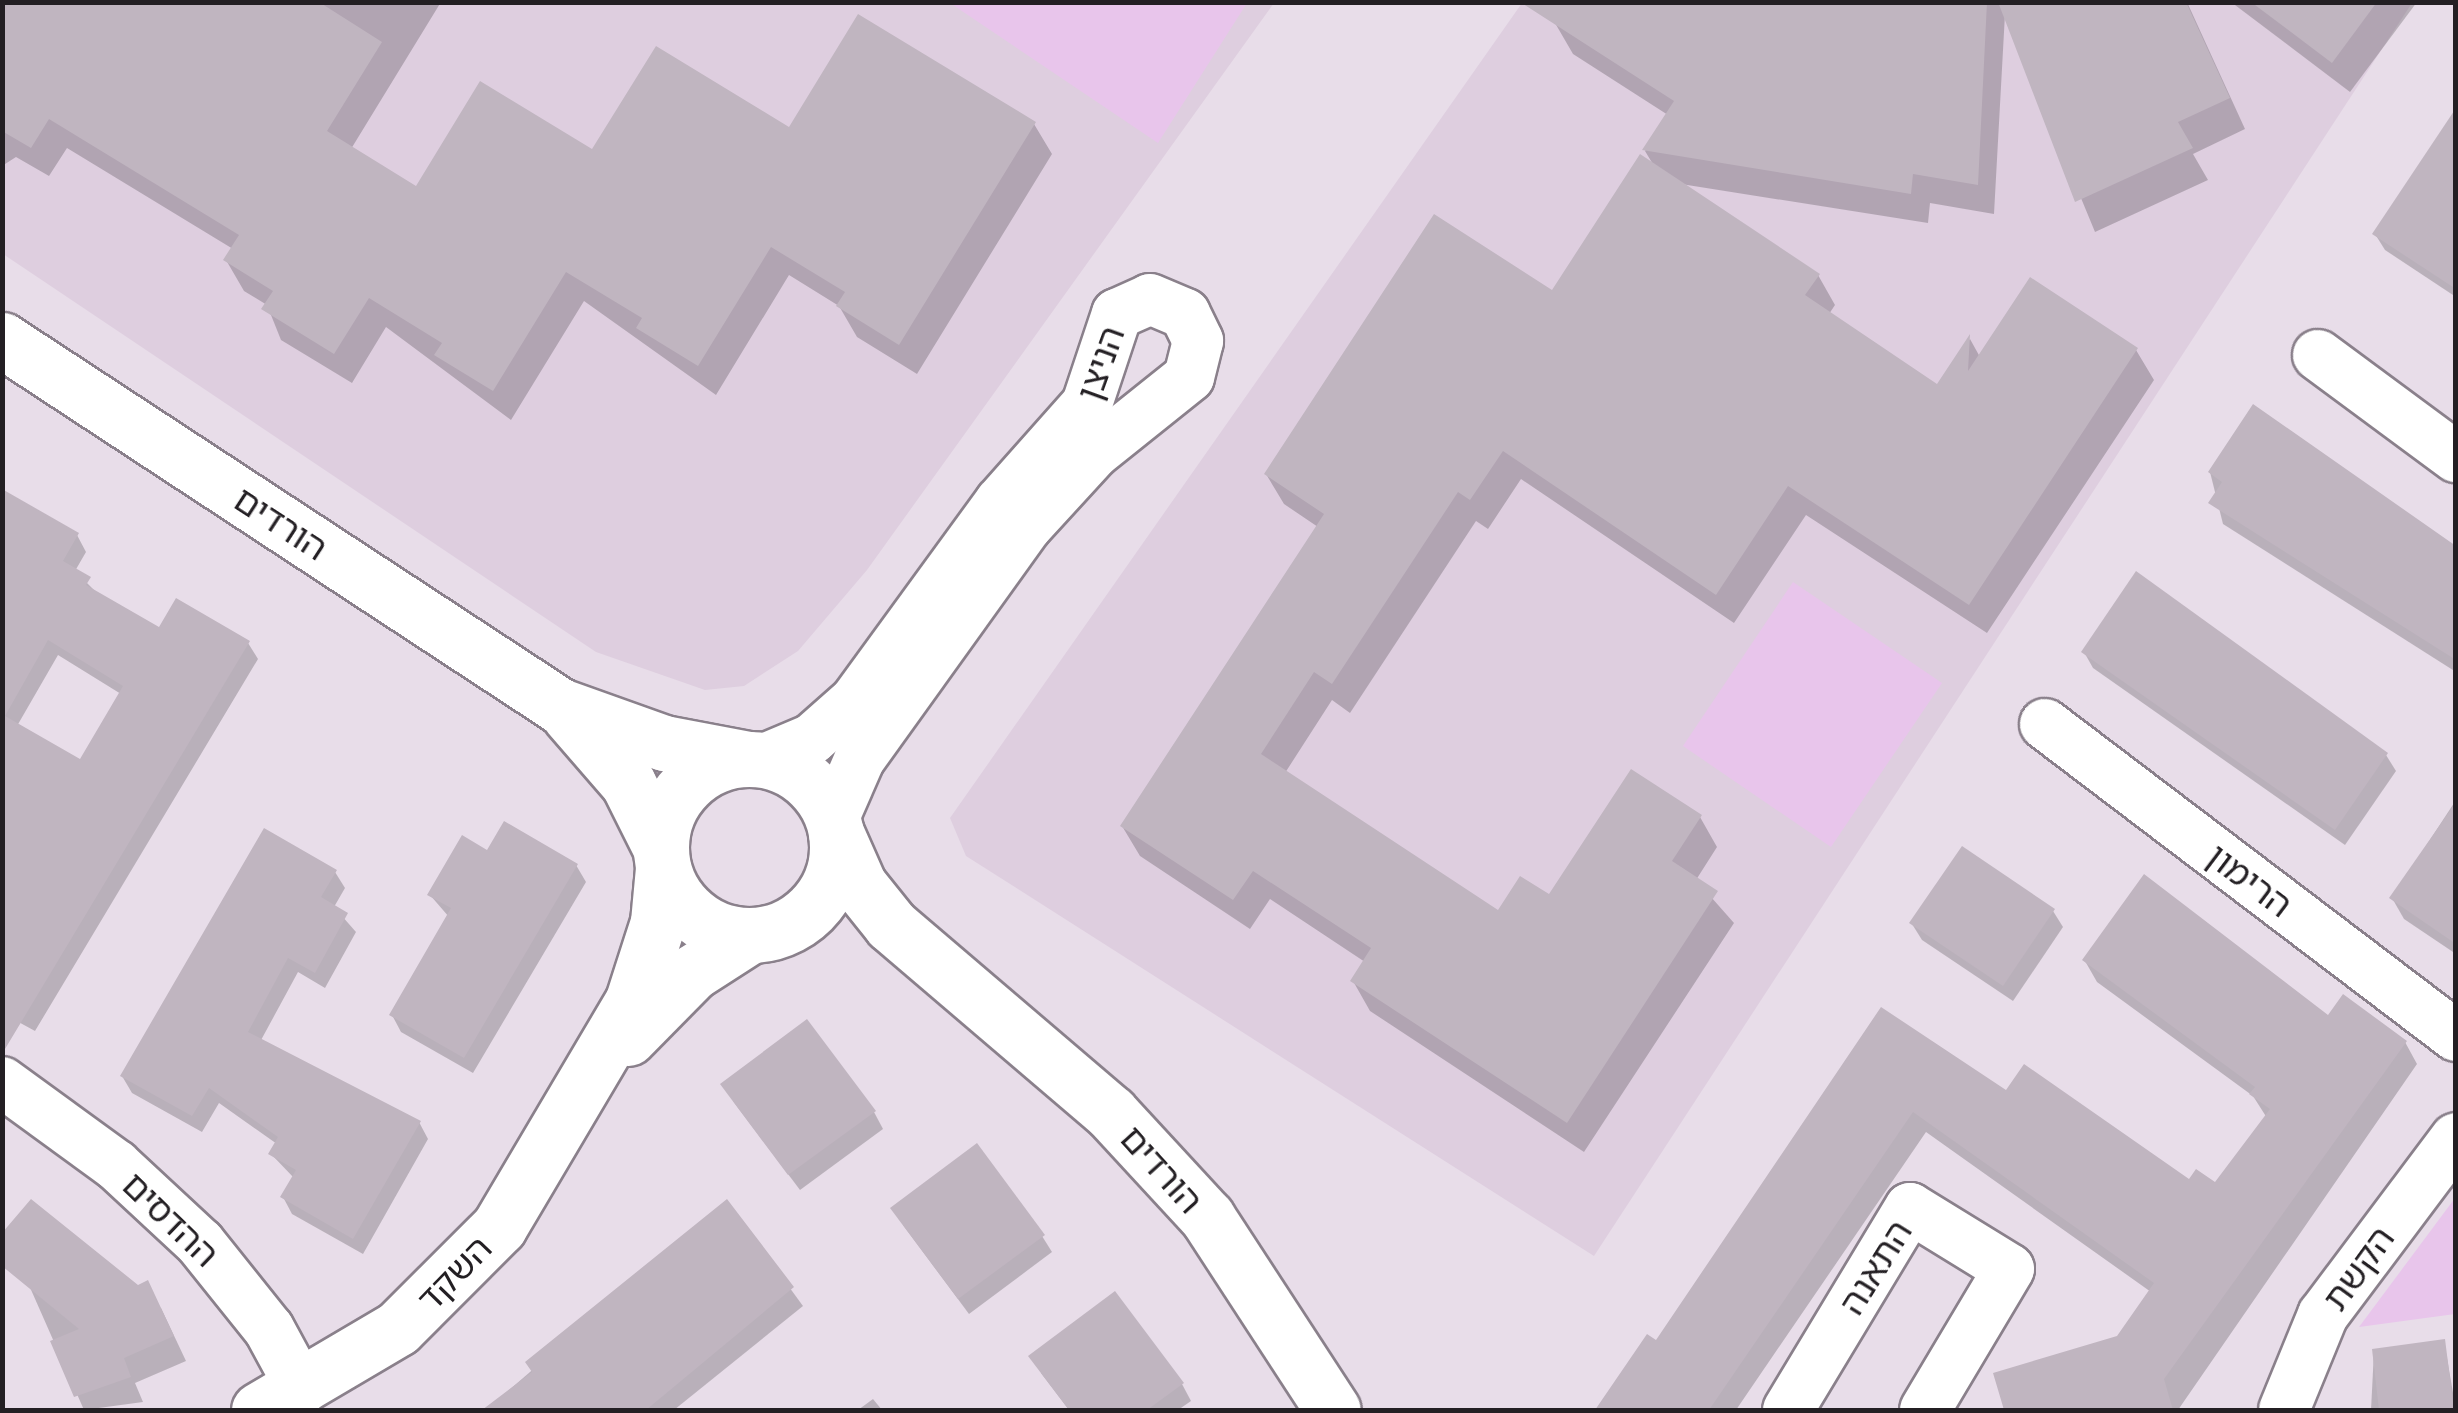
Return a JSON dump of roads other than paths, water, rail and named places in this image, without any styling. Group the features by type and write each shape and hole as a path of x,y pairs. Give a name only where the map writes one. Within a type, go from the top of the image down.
{"street":[{"name":"הניצן","path":"756,759 812,740 856,701 1000,502 1087,404 1117,314 1150,300 1185,314 1199,348 1189,376 1094,452 1027,526 860,758 834,827"},
{"name":"הורדים","path":"2,340 560,706 664,743 756,759"},
{"path":"2318,355 2456,457"},
{"name":"הורדים","path":"560,706 618,769 662,857"},
{"name":"הרימון","path":"2045,724 2456,1036"},
{"path":"756,759 812,785 834,827 828,888 769,931 696,918 662,857 687,784 756,759"},
{"name":"הורדים","path":"834,827 869,900 942,971 1058,1064 1160,1164 1249,1272 1333,1410"},
{"name":"השקד","path":"593,1078 648,960 662,857"},
{"name":"הורדים","path":"769,931 853,937 942,971"},
{"name":"השקד","path":"280,1400 398,1328 468,1262 593,1078 678,985 769,931"},
{"name":"ההדסים","path":"2,1082 116,1164 200,1243 269,1329 280,1400"},
{"name":"הקשת","path":"2284,1410 2323,1315 2456,1138"},
{"name":"התאנה","path":"1788,1410 1910,1208 2009,1269 1926,1410"}]}
